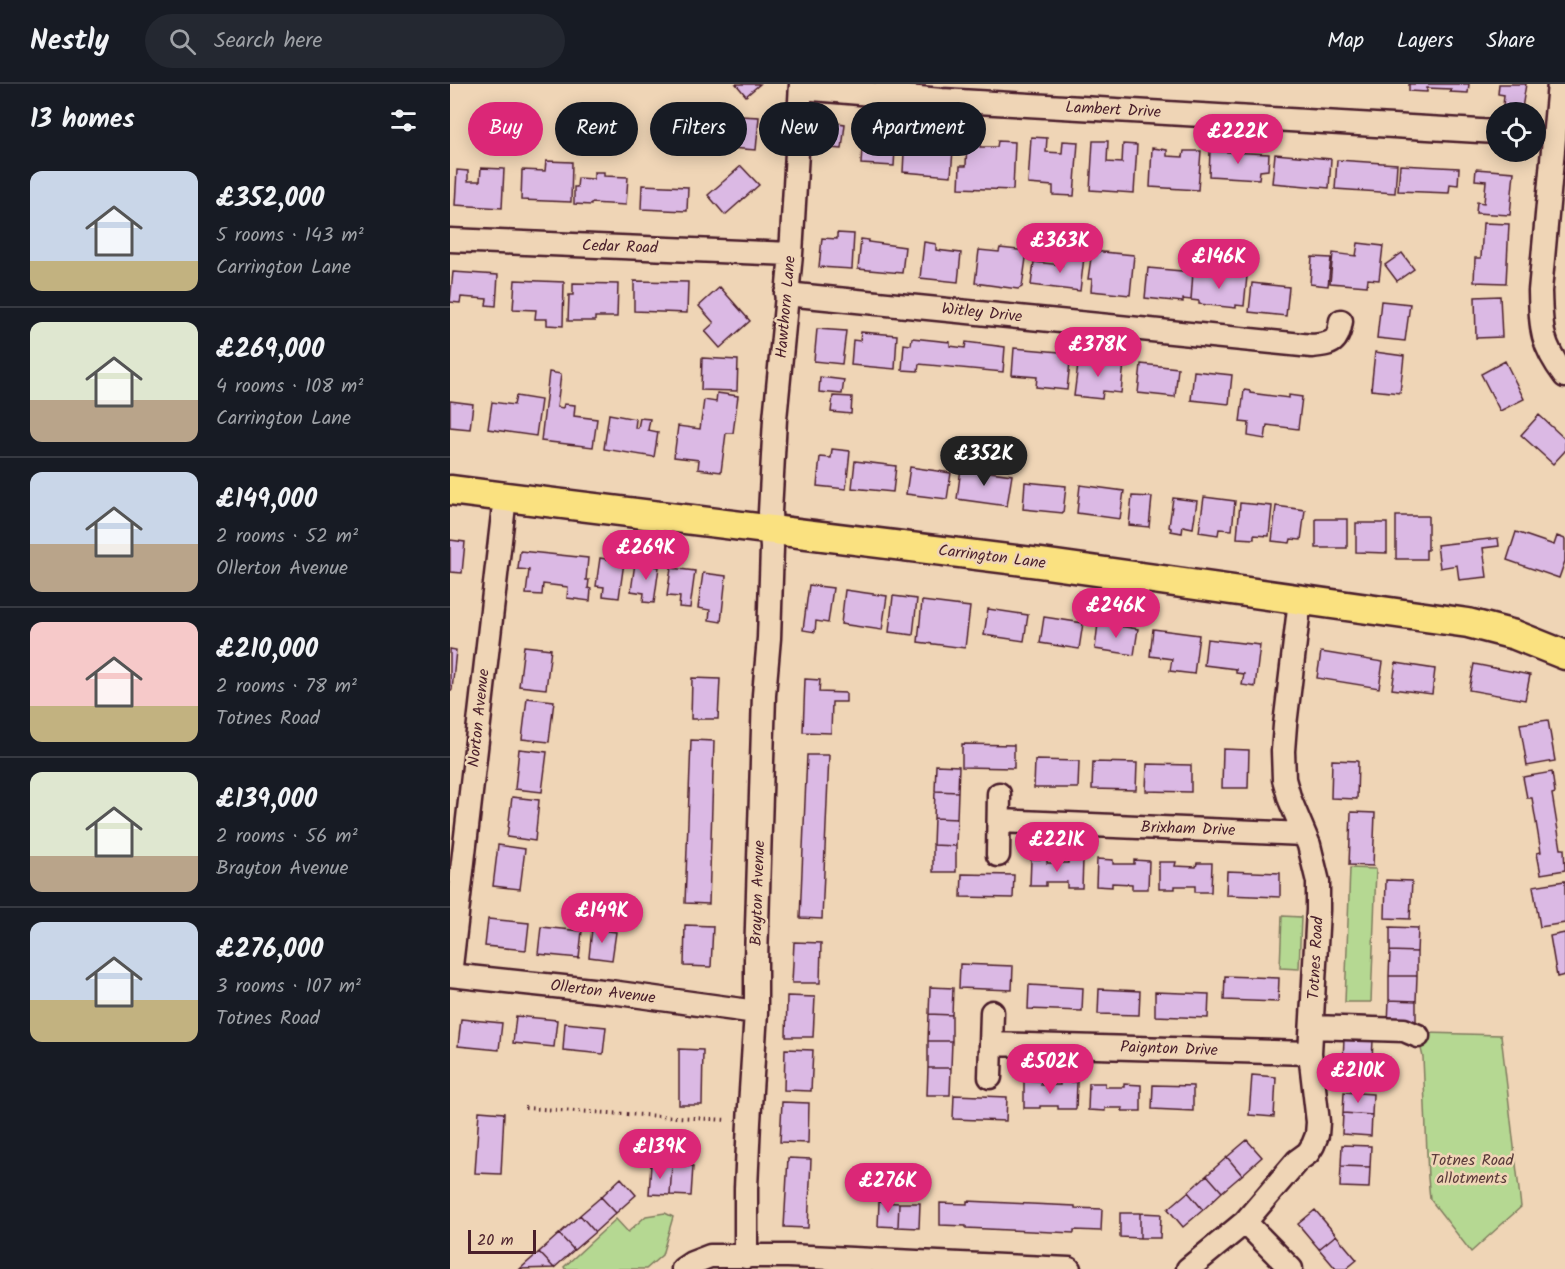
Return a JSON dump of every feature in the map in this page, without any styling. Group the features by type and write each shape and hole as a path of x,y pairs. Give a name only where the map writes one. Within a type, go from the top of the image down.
{"main road":[{"name":"Carrington Lane","path":"450,490 1040,563 1468,623 1515,634 1565,655"}],"street":[{"path":"1546,132 1559,84"},
{"name":"Lambert Drive","path":"801,86 942,100 1486,131"},
{"name":"Hawthorn Lane","path":"770,530 775,419 791,254 801,86"},
{"path":"1546,146 1555,231 1540,291 1541,322 1544,341 1553,360 1565,376"},
{"name":"Cedar Road","path":"450,240 791,254"},
{"name":"Witley Drive","path":"786,294 1312,346 1335,341 1340,333 1341,321"},
{"name":"Norton Avenue","path":"450,975 505,497"},
{"name":"Brayton Avenue","path":"746,1257 746,1188 756,1012 764,695 770,626 772,548 770,530"},
{"name":"Totnes Road","path":"1188,1269 1245,1222 1297,1161 1308,1153 1317,1135 1318,1122 1310,1053 1318,882 1310,845 1290,800 1284,779 1283,751 1299,600"},
{"path":"998,855 999,794"},
{"name":"Brixham Drive","path":"999,821 1304,834"},
{"name":"Ollerton Avenue","path":"450,975 611,992 756,1012"},
{"path":"990,1077 992,1012"},
{"path":"1312,1027 1404,1030 1418,1036"},
{"name":"Paignton Drive","path":"991,1044 1310,1053"},
{"path":"1245,1222 1291,1269"},
{"path":"682,1269 710,1256 788,1256 1069,1269"}],"path":[{"path":"525,1108 749,1122"}],"green space":[{"path":"1350,868 1376,869 1371,1002 1345,1002"},
{"path":"1282,916 1301,917 1299,969 1280,968"},
{"name":"Totnes Road allotments","path":"1426,1033 1501,1035 1521,1207 1471,1252 1430,1199 1423,1057 1418,1036"},
{"path":"665,1213 673,1217 662,1255 646,1269 565,1269 564,1267 616,1219 628,1232 646,1216"}],"building":[{"path":"736,84 760,84 746,96"},
{"path":"1409,84 1469,84 1468,93 1450,92 1451,89 1427,88 1427,92 1409,91"},
{"path":"1499,84 1526,84 1523,102 1503,102 1504,95 1498,94"},
{"path":"747,116 759,117 756,150 747,149"},
{"path":"839,123 845,124 842,149 839,149"},
{"path":"1031,137 1047,138 1046,152 1062,153 1063,141 1078,142 1074,196 1053,195 1053,186 1028,184"},
{"path":"998,141 1015,142 1013,190 959,188 960,166 966,166 966,156 986,156 986,147 997,147"},
{"path":"1093,141 1108,141 1107,162 1122,163 1123,144 1137,145 1134,193 1090,190"},
{"path":"1152,148 1167,150 1167,156 1183,157 1184,151 1201,151 1198,190 1150,187"},
{"path":"1210,151 1269,154 1268,170 1260,171 1259,179 1209,176"},
{"path":"1275,154 1331,159 1329,188 1272,183"},
{"path":"861,156 895,156 894,166 861,164"},
{"path":"904,156 953,156 951,176 903,172"},
{"path":"1337,160 1397,164 1395,193 1335,189"},
{"path":"546,161 572,162 571,202 521,200 522,170 545,171"},
{"path":"1400,165 1459,168 1458,185 1450,184 1449,193 1398,191"},
{"path":"741,166 759,185 725,215 708,195"},
{"path":"481,168 504,169 502,208 455,205 457,170 468,171 468,181 480,181"},
{"path":"1476,169 1514,172 1510,215 1476,213 1477,202 1484,203 1486,181 1475,180"},
{"path":"594,172 604,172 604,176 628,177 626,205 574,204 574,187 577,187 578,178 594,179"},
{"path":"642,185 688,187 687,211 641,209"},
{"path":"1483,223 1509,224 1506,283 1474,282 1475,258 1481,258"},
{"path":"837,233 854,234 852,269 819,267 822,238 837,239"},
{"path":"861,239 905,247 902,273 858,269"},
{"path":"924,242 936,244 936,250 961,253 958,282 920,278"},
{"path":"1358,243 1383,246 1379,280 1368,279 1367,286 1330,283 1333,253 1356,256"},
{"path":"1000,248 1027,251 1022,287 1018,289 975,283 979,250 999,252"},
{"path":"1092,251 1134,255 1130,295 1091,291 1092,279 1088,279"},
{"path":"1402,253 1414,269 1397,281 1385,265"},
{"path":"1063,255 1084,257 1080,291 1031,285 1034,262 1062,265"},
{"path":"1312,257 1331,258 1328,286 1310,284"},
{"path":"1148,268 1193,272 1191,300 1183,299 1183,302 1145,298"},
{"path":"453,272 498,275 496,306 486,305 487,299 461,297 460,303 450,302"},
{"path":"1193,272 1247,276 1244,306 1236,305 1236,308 1199,304 1199,301 1191,300"},
{"path":"515,280 564,282 563,326 547,325 547,319 535,319 536,310 513,309"},
{"path":"634,281 688,282 687,313 634,311"},
{"path":"573,283 618,284 617,317 595,317 595,321 568,321 569,295 573,295"},
{"path":"1252,283 1289,287 1286,316 1249,312"},
{"path":"720,287 750,321 720,348 705,331 714,323 699,306"},
{"path":"1500,296 1502,337 1476,338 1475,297"},
{"path":"1381,301 1410,304 1405,341 1377,338"},
{"path":"817,329 846,331 842,364 814,361"},
{"path":"861,332 897,335 895,369 851,365 853,340 860,341"},
{"path":"912,338 950,342 950,346 965,348 966,342 1005,347 1003,372 919,364 918,371 902,370 904,344 911,345"},
{"path":"1014,348 1071,353 1067,390 1036,387 1037,377 1012,375"},
{"path":"1375,352 1404,356 1400,393 1371,390"},
{"path":"1079,357 1124,362 1121,393 1103,391 1102,399 1074,396"},
{"path":"702,358 738,360 737,391 701,390"},
{"path":"1505,361 1524,399 1500,411 1481,374"},
{"path":"1141,364 1178,368 1175,397 1138,393"},
{"path":"1194,371 1232,375 1229,404 1191,400"},
{"path":"549,372 561,374 557,407 563,408 564,404 575,405 574,416 597,419 593,447 541,441"},
{"path":"820,377 844,380 842,394 819,392"},
{"path":"1244,390 1250,393 1289,398 1289,395 1302,397 1298,429 1267,425 1265,439 1248,436 1249,423 1240,422"},
{"path":"717,393 738,396 733,433 726,433 721,472 698,469 699,460 674,457 678,426 700,429 704,400 716,402"},
{"path":"516,396 541,400 536,436 488,429 492,402 514,405"},
{"path":"833,396 852,397 851,414 831,412"},
{"path":"450,401 473,404 470,429 450,427"},
{"path":"609,414 636,419 635,428 638,428 640,418 650,419 648,430 658,432 654,457 604,449"},
{"path":"1539,415 1565,439 1565,451 1553,464 1521,435"},
{"path":"832,449 850,451 846,489 817,486 820,457 831,458"},
{"path":"855,461 896,466 893,492 852,488"},
{"path":"910,467 951,473 947,499 906,494"},
{"path":"961,468 1012,475 1007,506 957,499"},
{"path":"1025,482 1066,486 1063,513 1023,509"},
{"path":"1080,485 1124,491 1120,519 1077,513"},
{"path":"1132,496 1152,497 1149,527 1129,525"},
{"path":"1204,497 1235,501 1232,530 1219,529 1218,535 1199,532"},
{"path":"1173,498 1197,501 1193,528 1183,526 1182,533 1171,531 1169,527"},
{"path":"1240,503 1272,506 1269,536 1254,535 1254,539 1237,538"},
{"path":"1276,506 1305,510 1301,540 1291,539 1290,543 1272,541"},
{"path":"1396,516 1428,516 1426,559 1396,559"},
{"path":"1316,519 1347,519 1347,548 1316,548"},
{"path":"1356,523 1387,523 1387,553 1356,552"},
{"path":"1516,532 1554,545 1557,536 1565,539 1565,561 1559,578 1507,560"},
{"path":"1498,538 1499,546 1483,548 1487,577 1459,580 1457,565 1440,568 1437,545"},
{"path":"450,540 465,542 462,573 450,572"},
{"path":"520,551 588,558 586,580 589,580 588,588 591,589 590,601 567,598 568,587 543,584 542,595 526,594 529,570 518,569"},
{"path":"600,558 624,562 619,598 603,596 604,587 596,586"},
{"path":"635,563 659,567 654,603 643,602 644,593 631,591"},
{"path":"671,568 695,571 690,608 679,607 680,597 667,596"},
{"path":"703,573 726,576 721,622 709,620 710,610 698,608"},
{"path":"809,585 833,588 828,623 816,621 815,632 803,630"},
{"path":"845,590 887,596 882,630 841,624"},
{"path":"893,596 917,599 913,635 889,632"},
{"path":"922,601 970,607 965,648 918,642"},
{"path":"988,609 1028,615 1024,641 984,635"},
{"path":"1044,617 1083,623 1079,649 1040,643"},
{"path":"1098,623 1138,629 1134,655 1095,649"},
{"path":"1153,629 1199,635 1194,674 1170,671 1172,659 1150,656"},
{"path":"1207,639 1260,645 1255,687 1242,685 1244,674 1236,673 1236,669 1204,665"},
{"path":"524,646 551,649 546,689 519,686"},
{"path":"450,649 456,650 452,690 450,690"},
{"path":"1321,652 1383,662 1379,688 1317,678"},
{"path":"1396,663 1435,669 1432,694 1392,689"},
{"path":"1474,664 1530,675 1525,700 1469,690"},
{"path":"692,678 720,679 718,719 691,719"},
{"path":"805,679 820,680 819,692 846,693 846,702 832,702 831,733 803,732"},
{"path":"527,698 554,701 549,742 522,739"},
{"path":"1548,720 1555,761 1527,766 1520,724"},
{"path":"691,740 714,741 709,904 685,903"},
{"path":"962,744 1014,745 1014,768 962,767"},
{"path":"519,749 547,752 542,792 515,789"},
{"path":"1223,749 1249,750 1248,788 1222,788"},
{"path":"807,755 829,755 822,919 800,918"},
{"path":"1035,760 1079,761 1078,788 1034,788"},
{"path":"1332,760 1358,761 1357,799 1331,798"},
{"path":"1093,762 1137,763 1136,790 1092,789"},
{"path":"1147,764 1191,765 1191,792 1146,791"},
{"path":"936,765 959,766 958,792 935,791"},
{"path":"1552,772 1555,793 1552,794 1561,849 1564,849 1565,870 1541,874 1537,853 1541,852 1532,798 1527,798 1523,777"},
{"path":"935,791 958,792 957,819 934,818"},
{"path":"512,797 539,800 535,841 507,837"},
{"path":"1351,812 1375,813 1373,866 1349,865"},
{"path":"934,818 957,819 956,846 933,845"},
{"path":"498,845 525,849 520,889 493,886"},
{"path":"933,845 956,846 956,872 933,872"},
{"path":"1031,859 1047,859 1047,863 1068,863 1068,859 1083,859 1082,888 1067,888 1067,882 1046,882 1046,886 1030,886"},
{"path":"1097,859 1113,860 1113,864 1134,864 1134,860 1149,861 1148,889 1132,889 1132,884 1112,883 1112,887 1096,886"},
{"path":"1159,862 1176,862 1175,866 1196,867 1197,863 1212,863 1211,892 1195,892 1195,886 1159,889"},
{"path":"1227,871 1280,873 1280,897 1226,895"},
{"path":"962,874 1014,875 1013,898 961,897"},
{"path":"1386,880 1412,881 1410,919 1385,918"},
{"path":"1565,881 1565,923 1540,927 1533,886"},
{"path":"488,919 529,923 526,950 485,946"},
{"path":"685,925 713,926 711,967 684,966"},
{"path":"541,927 582,931 579,958 538,954"},
{"path":"1390,927 1418,928 1417,952 1390,951"},
{"path":"592,929 616,932 612,960 589,957"},
{"path":"1565,933 1565,975 1557,977 1550,936"},
{"path":"794,942 821,943 820,983 792,983"},
{"path":"1390,951 1417,952 1417,976 1389,976"},
{"path":"960,964 1013,966 1012,990 959,988"},
{"path":"1225,976 1279,978 1278,1002 1224,1000"},
{"path":"1389,976 1417,976 1416,1001 1389,1000"},
{"path":"1029,985 1083,988 1082,1011 1028,1009"},
{"path":"930,987 953,988 952,1015 929,1014"},
{"path":"1099,989 1140,991 1139,1015 1098,1014"},
{"path":"1155,992 1209,994 1208,1018 1155,1016"},
{"path":"787,996 815,997 813,1037 786,1037"},
{"path":"1389,1000 1416,1001 1416,1025 1388,1025"},
{"path":"929,1014 952,1015 952,1041 928,1041"},
{"path":"516,1016 557,1020 554,1047 513,1043"},
{"path":"461,1019 502,1023 499,1050 458,1046"},
{"path":"565,1023 606,1027 603,1054 563,1050"},
{"path":"1344,1039 1373,1040 1372,1061 1343,1060"},
{"path":"928,1041 952,1041 951,1068 928,1068"},
{"path":"679,1049 703,1050 702,1105 679,1105"},
{"path":"785,1049 813,1050 811,1091 784,1090"},
{"path":"1343,1060 1372,1061 1371,1082 1343,1081"},
{"path":"928,1068 951,1068 950,1095 927,1095"},
{"path":"1252,1075 1276,1077 1274,1117 1249,1115"},
{"path":"1024,1080 1041,1081 1041,1085 1077,1082 1076,1109 1058,1109 1058,1106 1024,1108"},
{"path":"1089,1083 1105,1083 1105,1087 1124,1087 1124,1084 1141,1085 1141,1111 1122,1111 1123,1108 1105,1108 1105,1111 1088,1110"},
{"path":"1153,1085 1193,1086 1193,1111 1152,1109"},
{"path":"1344,1092 1373,1094 1372,1115 1343,1113"},
{"path":"954,1095 1007,1097 1006,1121 953,1119"},
{"path":"782,1102 809,1103 808,1143 780,1142"},
{"path":"479,1111 504,1113 501,1174 475,1173"},
{"path":"1343,1113 1372,1115 1371,1136 1342,1134"},
{"path":"1247,1140 1262,1157 1242,1175 1227,1157"},
{"path":"1342,1145 1371,1146 1370,1167 1341,1166"},
{"path":"1227,1157 1242,1175 1222,1192 1207,1175"},
{"path":"788,1158 811,1159 808,1228 784,1227"},
{"path":"651,1164 672,1165 670,1195 649,1194"},
{"path":"672,1165 693,1166 691,1196 670,1195"},
{"path":"1341,1166 1370,1167 1369,1188 1340,1187"},
{"path":"1207,1175 1222,1192 1203,1210 1188,1192"},
{"path":"621,1178 636,1195 616,1213 601,1197"},
{"path":"1188,1192 1203,1210 1183,1227 1168,1209"},
{"path":"601,1197 616,1213 595,1232 580,1215"},
{"path":"967,1201 1102,1209 1101,1231 1074,1230 1074,1233 940,1225 940,1203 967,1204"},
{"path":"879,1202 899,1203 898,1227 878,1226"},
{"path":"899,1203 920,1203 919,1228 898,1227"},
{"path":"1315,1210 1336,1235 1319,1249 1298,1224"},
{"path":"1120,1213 1140,1213 1140,1238 1120,1237"},
{"path":"1140,1213 1161,1214 1160,1238 1140,1238"},
{"path":"580,1215 595,1232 574,1250 559,1234"},
{"path":"559,1234 574,1250 554,1268 539,1252"},
{"path":"1336,1235 1357,1260 1346,1269 1336,1269 1319,1249"},
{"path":"539,1252 554,1268 520,1269"}]}
